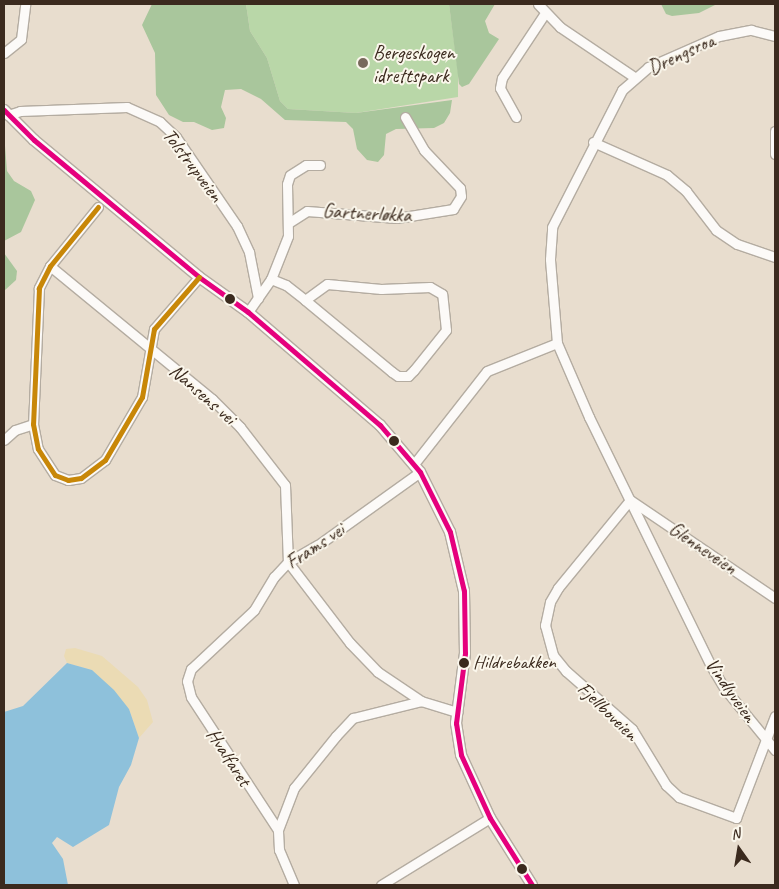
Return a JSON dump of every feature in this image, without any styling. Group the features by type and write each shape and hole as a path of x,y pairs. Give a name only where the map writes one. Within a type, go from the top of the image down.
{"street":[{"path":"4,54 21,39 25,4"},
{"path":"538,4 544,13 560,28 634,77"},
{"path":"516,117 500,88 502,78 544,13"},
{"name":"Drengsroa","path":"557,342 550,259 552,227 593,142 622,90 634,77 666,57 731,32 750,30 775,36"},
{"name":"Tolstrupveien","path":"6,112 127,107 160,122 176,136 237,226 249,252 258,298"},
{"path":"6,112 34,140 199,277 248,312 380,425 417,468 450,532 464,591 465,653 457,712 461,755 490,818 532,885"},
{"name":"Gartnerløkka","path":"290,222 307,211 408,218 453,209 461,196 460,188 424,150 405,117"},
{"path":"775,131 775,154"},
{"path":"593,142 667,175 686,191 716,230 737,244 775,257"},
{"path":"248,312 271,279 288,236 290,222 287,184 290,175 306,165 320,165"},
{"path":"98,207 50,266 39,288 33,424 38,449 48,469 60,478 81,478 105,460 142,397 149,348 154,330 199,277"},
{"name":"Nansens vei","path":"50,266 212,399 240,427 285,485 288,562"},
{"path":"271,279 286,284 304,300 398,376 408,376 446,330 442,294 430,287 382,289 327,284 304,300"},
{"path":"417,468 486,371 557,342"},
{"name":"Vindlyveien","path":"557,342 630,500 711,666 725,689 775,750"},
{"path":"4,440 15,430 33,424"},
{"name":"Frams vei","path":"186,681 191,669 254,610 274,577 288,562 318,545 417,468"},
{"name":"Glenneveien","path":"630,500 775,598"},
{"name":"Fjellboveien","path":"630,500 550,602 545,625 553,655 566,671 632,729 670,790 679,797 736,818 766,738"},
{"path":"288,562 350,643 378,672 421,701 457,712"},
{"name":"Hvalfaret","path":"186,681 202,715 278,830"},
{"path":"282,885 292,882 279,850 278,830 294,788 354,718 421,701"},
{"path":"766,738 775,716"},
{"path":"381,885 490,818"}],"green space":[{"path":"152,4 246,4 250,31 267,58 280,101 288,109 356,113 452,100 450,113 444,123 434,128 396,129 386,134 384,155 378,162 367,160 357,149 353,129 346,122 285,120 261,99 241,89 225,90 221,107 226,118 224,128 212,130 194,122 183,122 169,115 156,95 155,53 142,25"},
{"name":"Bergeskogen idrettspark","path":"246,4 449,4 458,72 458,97 356,113 288,109 280,101 267,58 250,31"},
{"path":"449,4 495,4 485,21 489,33 499,39 469,84 462,87 459,84"},
{"path":"661,4 717,4 699,13 672,16 666,14"},
{"path":"4,133 7,171 14,181 31,191 35,200 21,232 4,241"},
{"path":"4,253 17,271 16,280 4,291"}],"sand":[{"path":"75,648 102,656 138,687 147,700 153,722 139,738 129,709 92,670 67,663 64,656 66,649"}],"water":[{"path":"67,663 92,670 114,690 129,709 139,738 131,765 119,787 109,825 73,847 57,837 52,843 63,859 68,885 4,885 4,712 23,706"}],"transit line":[{"path":"4,110 34,140 199,277 248,312 380,425 420,472 450,532 464,591 465,653 456,723 461,755 490,818 532,885"},
{"path":"98,207 50,266 39,288 33,424 38,449 55,475 68,480 81,478 105,460 142,397 154,329 199,277"}],"place":[{"name":"Bergeskogen idrettspark","path":"363,63"},
{"name":"Hildrebakken","path":"464,663"}]}
